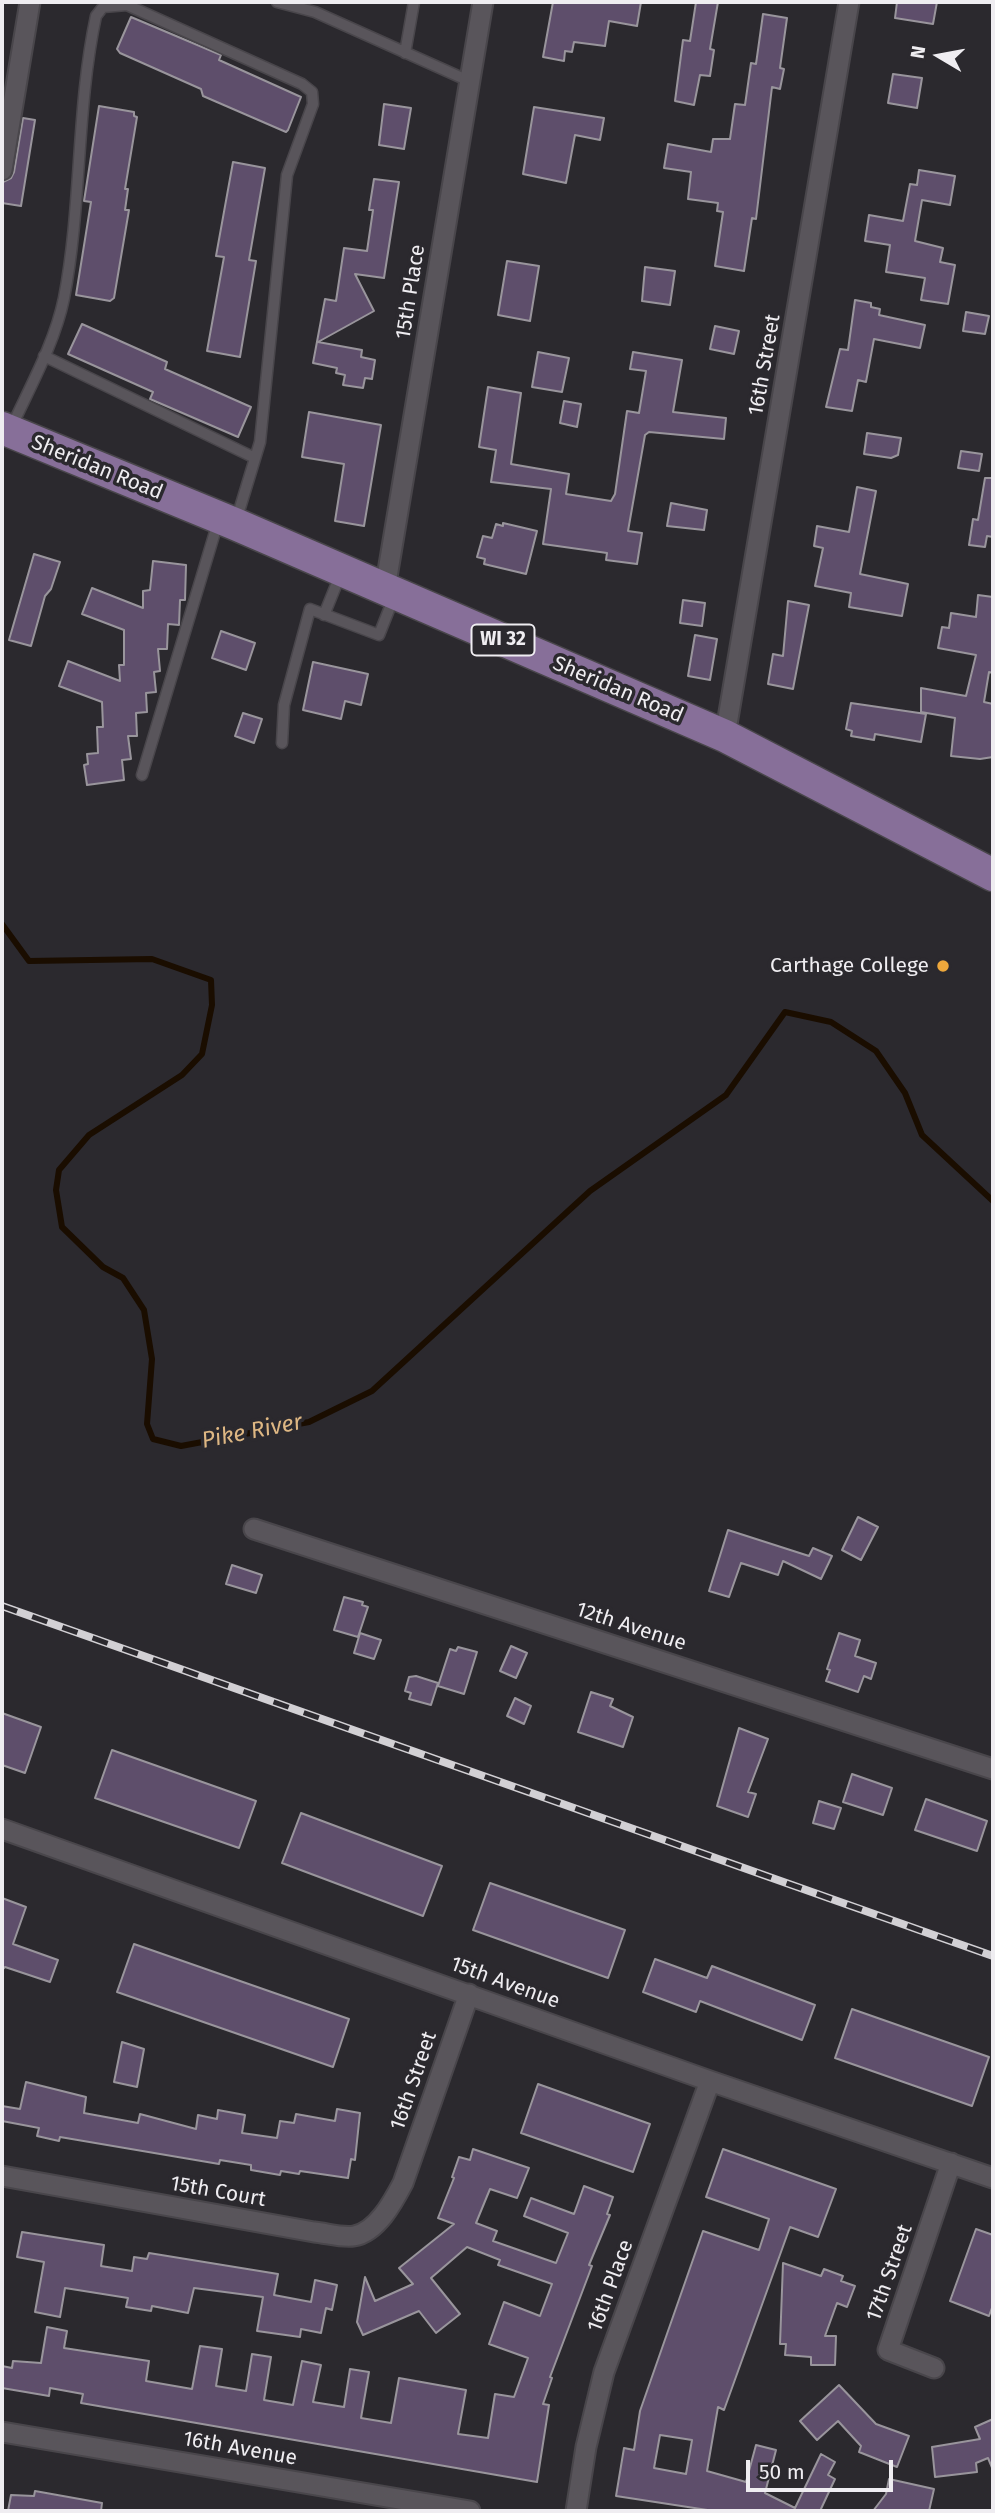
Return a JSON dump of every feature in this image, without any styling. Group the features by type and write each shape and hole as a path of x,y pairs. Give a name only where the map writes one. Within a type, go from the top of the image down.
{"main road":[{"name":"Sheridan Road","path":"5,430 227,521 725,736 993,875"}],"street":[{"path":"2,170 30,2"},
{"name":"15th Place","path":"390,591 483,2"},
{"name":"16th Street","path":"725,736 849,2"},
{"name":"12th Avenue","path":"254,1530 993,1769"},
{"name":"15th Avenue","path":"2,1829 710,2081 993,2178"},
{"name":"16th Street","path":"403,2183 469,1994"},
{"name":"16th Place","path":"576,2511 594,2411 604,2372 710,2081"},
{"name":"17th Street","path":"934,2368 888,2350 951,2163"},
{"name":"15th Court","path":"2,2176 314,2232 354,2236 370,2229 393,2202 403,2183"},
{"name":"16th Avenue","path":"2,2432 470,2511"}],"lane":[{"path":"277,2 315,12 469,81"},
{"path":"405,52 414,2"},
{"path":"5,430 44,356 58,320 66,285 84,86 96,16 103,7 127,5 302,84 312,93 313,104 287,175 274,278 263,414 255,458 227,521 142,775"},
{"path":"44,356 255,458"},
{"path":"324,615 342,570"},
{"path":"282,743 284,705 310,609 379,635 390,591"}],"building":[{"path":"553,2 641,2 637,26 609,21 605,46 574,42 572,52 565,51 564,61 543,57"},
{"path":"696,2 718,2 710,49 714,50 710,76 700,75 694,105 675,101 683,40 690,41"},
{"path":"897,2 937,2 933,24 895,18"},
{"path":"763,14 787,18 780,68 784,69 780,89 772,87 756,219 752,218 744,271 715,266 723,212 717,211 718,203 688,199 691,172 664,168 668,144 711,152 713,139 730,139 735,104 745,105 751,63 756,64"},
{"path":"131,17 221,55 219,60 301,97 288,130 286,132 203,96 201,89 120,53 117,49"},
{"path":"893,74 922,78 917,108 888,103"},
{"path":"384,104 411,108 404,149 379,145"},
{"path":"99,106 134,112 137,117 125,189 128,189 125,210 129,210 114,298 110,301 76,295 91,202 84,201"},
{"path":"534,107 604,118 600,140 575,135 566,183 523,174"},
{"path":"23,118 35,120 21,206 2,203 2,191 3,182 11,178 14,172"},
{"path":"233,162 265,168 249,260 256,261 240,357 207,351 224,257 216,256"},
{"path":"919,170 955,176 950,205 922,200 915,241 943,248 940,262 955,265 948,304 921,300 925,278 886,272 890,245 865,241 869,215 903,221 910,184 917,185"},
{"path":"374,179 399,182 384,278 355,274 374,311 318,342 362,350 361,357 375,360 372,379 365,378 363,388 343,385 345,375 336,373 337,368 313,363 325,299 336,301 344,248 367,251"},
{"path":"507,261 539,266 530,321 498,315"},
{"path":"645,267 675,271 670,305 642,301"},
{"path":"855,300 871,303 871,307 880,309 879,315 925,325 920,348 874,339 866,382 858,380 852,411 826,407 840,349 848,350"},
{"path":"966,312 989,316 985,334 963,331"},
{"path":"82,324 167,362 165,369 251,407 238,437 150,399 153,392 68,354"},
{"path":"715,326 739,331 734,354 710,349"},
{"path":"538,352 569,358 562,392 532,387"},
{"path":"633,352 682,360 673,412 726,418 724,439 649,432 645,435 628,531 642,533 637,564 606,560 607,553 543,544 551,489 491,482 496,450 479,447 488,387 521,393 511,464 569,474 566,494 611,501 615,494 627,411 639,413 646,371 630,369"},
{"path":"564,401 581,404 577,427 560,423"},
{"path":"309,412 381,425 364,526 335,521 344,464 302,457"},
{"path":"867,433 901,438 898,455 891,458 864,454"},
{"path":"961,451 982,454 979,471 958,468"},
{"path":"985,478 993,478 993,537 987,536 985,547 969,545 973,519 978,520"},
{"path":"857,487 876,491 860,574 908,584 902,616 849,607 851,593 815,586 823,548 814,546 817,526 849,532"},
{"path":"671,503 707,510 704,530 667,526"},
{"path":"503,523 537,531 526,574 484,564 485,559 477,557 483,536 492,538 496,524 503,526"},
{"path":"34,554 60,562 51,589 45,596 31,646 9,640"},
{"path":"153,561 186,565 185,600 180,600 179,625 168,624 167,649 158,649 160,671 154,672 156,692 146,693 147,712 136,713 137,736 128,736 131,759 122,760 124,780 87,785 84,765 88,764 87,754 98,753 97,727 103,727 102,702 59,686 68,661 120,681 119,665 124,665 124,630 82,614 92,588 143,608 143,591 150,590"},
{"path":"978,595 993,597 993,673 989,672 984,702 993,704 993,757 980,759 951,756 955,718 921,712 921,688 966,696 976,655 938,648 942,627 949,628 951,613 976,617"},
{"path":"683,600 705,603 702,626 680,623"},
{"path":"788,601 809,605 793,689 768,684 773,654 783,656"},
{"path":"221,631 255,643 246,670 212,658"},
{"path":"695,635 717,639 710,680 688,676"},
{"path":"313,662 368,674 361,705 345,701 341,719 303,710"},
{"path":"851,703 926,714 921,742 875,734 874,740 851,736 852,731 846,729"},
{"path":"243,713 262,719 254,743 235,736"},
{"path":"858,1517 878,1527 861,1560 842,1550"},
{"path":"728,1530 809,1556 813,1548 832,1556 821,1579 783,1561 778,1575 741,1563 729,1597 709,1591"},
{"path":"232,1565 262,1575 256,1593 226,1584"},
{"path":"344,1597 363,1602 362,1605 368,1607 358,1637 334,1630"},
{"path":"360,1633 381,1640 374,1659 354,1653"},
{"path":"839,1633 860,1640 855,1656 876,1663 871,1679 864,1676 858,1692 826,1681 830,1670 827,1669"},
{"path":"511,1646 527,1653 516,1678 500,1671"},
{"path":"458,1647 477,1652 464,1694 438,1686 450,1649 456,1651"},
{"path":"416,1676 438,1683 431,1705 409,1699 411,1693 405,1691 409,1677"},
{"path":"591,1692 613,1699 610,1706 633,1717 623,1747 578,1732"},
{"path":"515,1698 531,1706 524,1724 507,1716"},
{"path":"2,1713 41,1727 25,1773 2,1765"},
{"path":"739,1728 768,1739 748,1792 756,1794 748,1817 717,1806"},
{"path":"112,1750 256,1801 239,1848 95,1798"},
{"path":"852,1774 892,1788 883,1815 843,1802"},
{"path":"926,1799 987,1821 977,1851 915,1830"},
{"path":"819,1801 841,1808 834,1829 813,1823"},
{"path":"301,1813 442,1866 423,1916 282,1863"},
{"path":"490,1883 625,1930 608,1978 473,1930"},
{"path":"2,1898 26,1907 13,1944 58,1960 50,1982 5,1967 2,1970"},
{"path":"134,1944 349,2019 333,2067 117,1992"},
{"path":"655,1959 707,1978 712,1966 815,2005 802,2040 700,2001 696,2012 643,1992"},
{"path":"852,2009 989,2057 972,2106 835,2058"},
{"path":"122,2042 144,2049 137,2087 114,2082"},
{"path":"26,2082 86,2097 84,2113 138,2123 140,2114 196,2129 198,2115 217,2119 218,2110 245,2115 242,2133 277,2138 280,2121 294,2123 296,2114 335,2121 337,2109 360,2113 355,2160 351,2159 348,2178 300,2171 299,2174 281,2171 280,2175 251,2170 251,2165 220,2160 219,2164 60,2137 59,2141 37,2136 39,2128 2,2121 2,2106 20,2109"},
{"path":"538,2084 650,2124 633,2172 521,2133"},
{"path":"473,2149 529,2168 517,2198 490,2189 476,2223 497,2231 493,2241 556,2263 568,2233 524,2216 531,2198 574,2214 584,2186 613,2197 607,2214 610,2215 589,2265 592,2266 550,2377 552,2378 543,2404 549,2405 537,2482 81,2403 83,2394 50,2388 49,2396 2,2388 2,2366 12,2368 13,2361 41,2363 47,2327 67,2331 64,2348 149,2361 146,2381 192,2389 200,2346 222,2349 216,2386 246,2391 252,2354 271,2357 264,2400 293,2405 302,2361 321,2365 313,2402 344,2407 350,2369 369,2372 361,2418 391,2423 399,2378 466,2390 458,2434 488,2438 495,2394 514,2397 528,2358 489,2344 504,2302 540,2316 552,2284 498,2265 500,2260 467,2247 431,2278 460,2314 436,2333 419,2311 363,2335 357,2322 365,2277 375,2301 413,2284 399,2268 454,2224 438,2218 454,2178 452,2177 459,2157 470,2160"},
{"path":"723,2149 836,2189 818,2237 790,2227 724,2410 718,2407 707,2471 746,2482 756,2445 776,2450 765,2493 795,2508 821,2454 835,2462 828,2475 835,2479 820,2511 714,2511 616,2496 624,2448 634,2450 640,2411 703,2231 759,2250 769,2219 706,2197","holes":["660,2435 692,2440 686,2474 654,2468"]},
{"path":"976,2229 993,2235 993,2305 989,2316 950,2301"},
{"path":"22,2232 104,2245 101,2266 132,2271 134,2257 147,2259 149,2253 278,2274 274,2295 311,2302 315,2280 337,2285 332,2310 326,2308 321,2333 301,2329 300,2337 257,2331 263,2297 194,2288 188,2313 152,2306 151,2311 126,2307 128,2298 65,2288 60,2317 35,2312 44,2262 17,2257"},
{"path":"783,2263 821,2276 824,2269 843,2276 841,2281 855,2286 847,2307 837,2303 825,2336 836,2336 835,2365 811,2365 811,2357 785,2355 786,2344 780,2344"},
{"path":"839,2385 876,2424 909,2436 897,2467 859,2452 861,2446 838,2421 817,2440 800,2421"},
{"path":"993,2419 993,2470 988,2458 976,2463 977,2472 935,2477 932,2447 980,2439 975,2427"},
{"path":"889,2479 934,2489 929,2511 873,2511 886,2494"},
{"path":"35,2491 102,2503 101,2511 8,2511 11,2495 34,2496"}],"waterway":[{"name":"Pike River","path":"2,924 29,961 152,959 211,980 212,1005 202,1054 182,1075 89,1135 59,1170 56,1190 62,1227 103,1267 123,1278 144,1310 152,1359 147,1424 153,1439 181,1446 309,1422 372,1391 590,1191 726,1095 785,1012 831,1022 876,1051 905,1093 922,1135 993,1201"}],"railway":[{"path":"2,1606 993,1956"}],"place":[{"name":"Carthage College","path":"943,966"}]}
